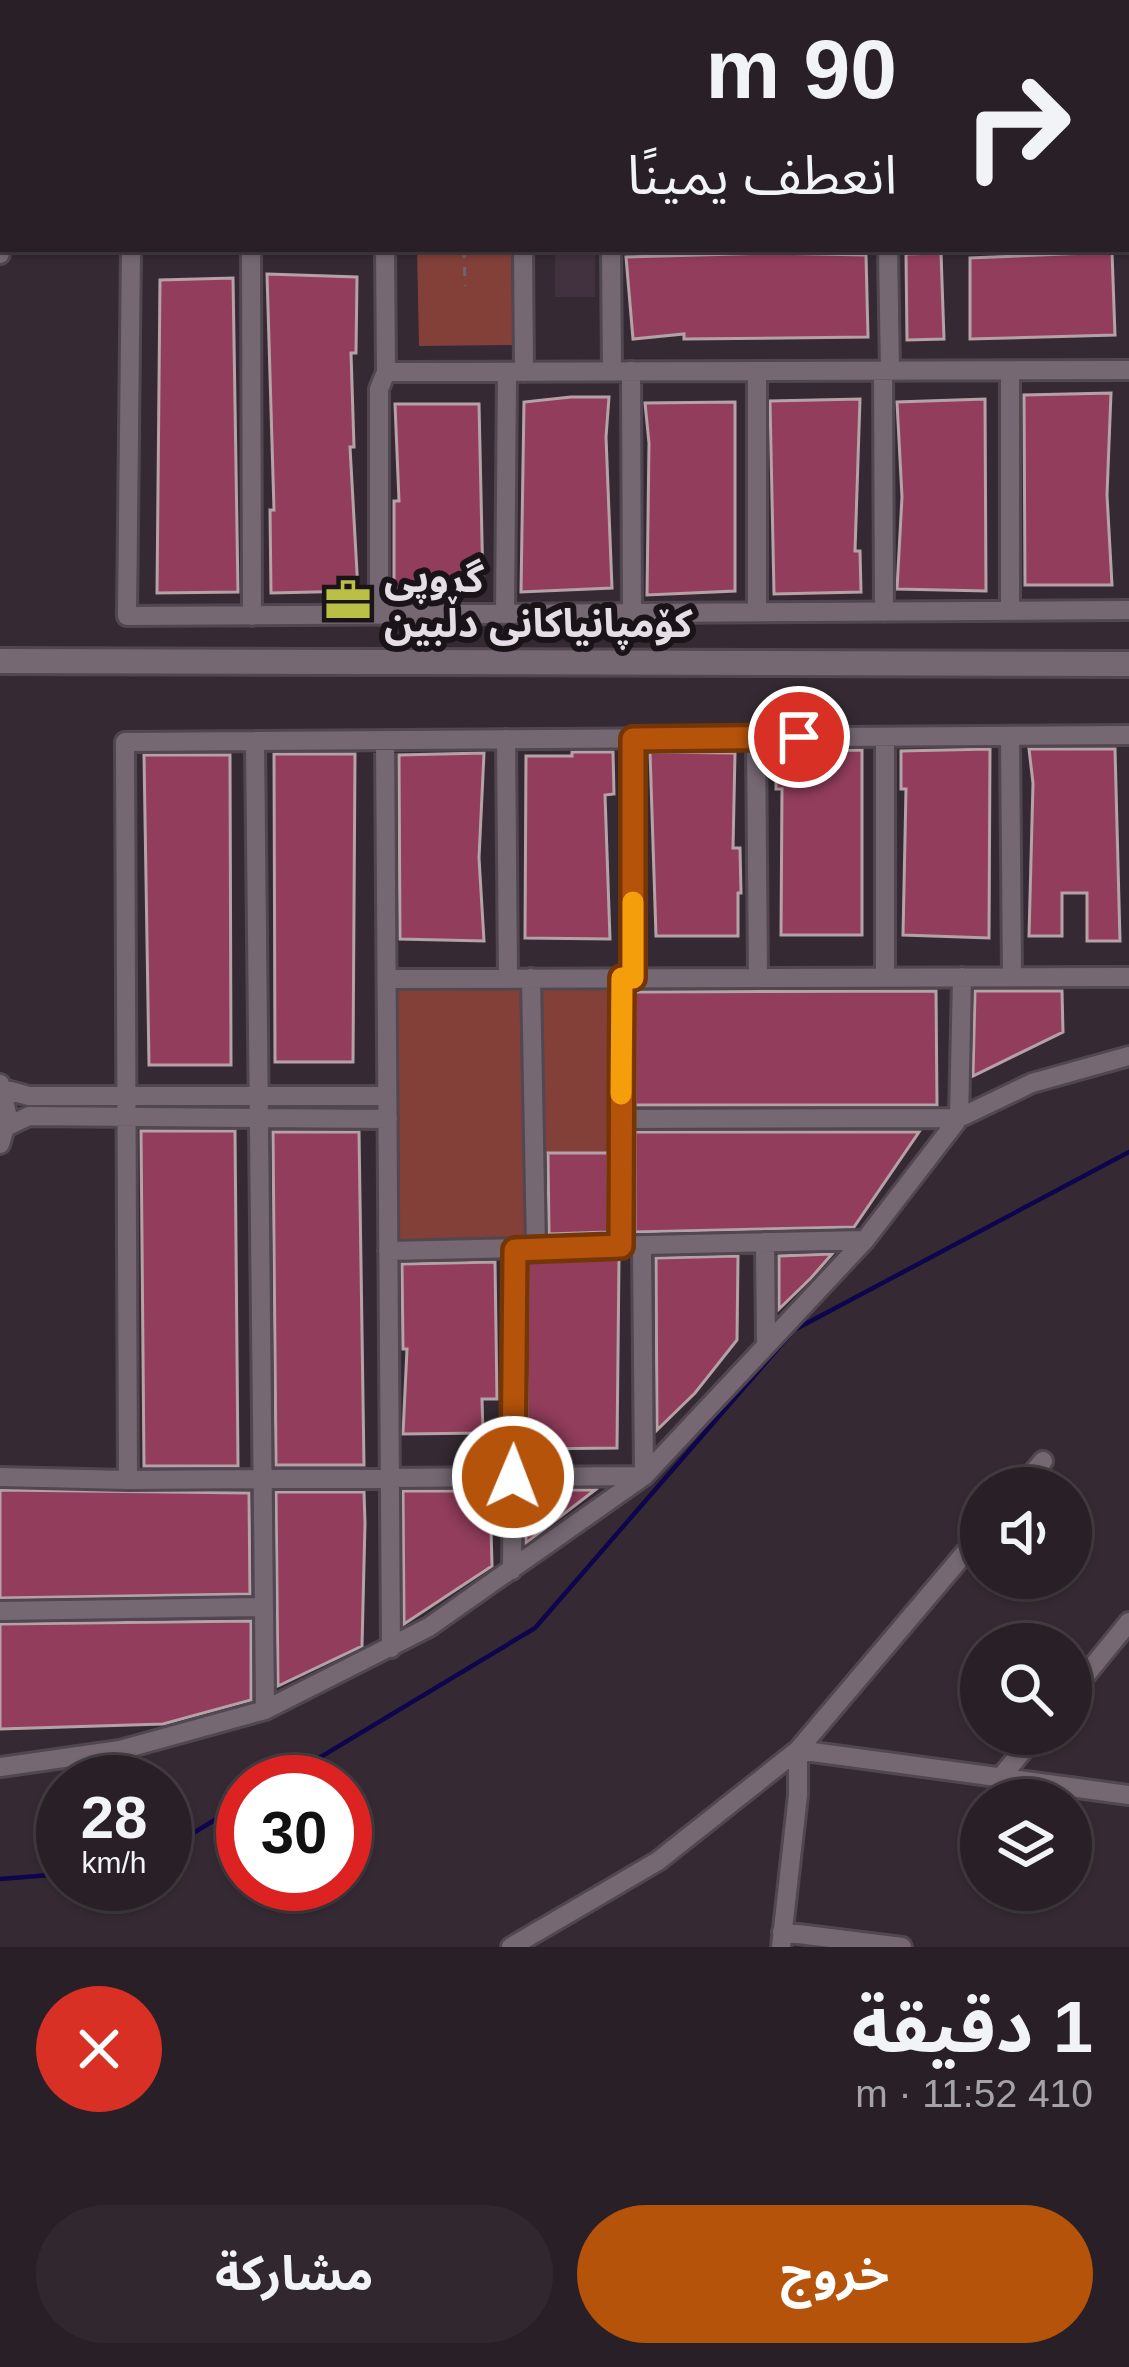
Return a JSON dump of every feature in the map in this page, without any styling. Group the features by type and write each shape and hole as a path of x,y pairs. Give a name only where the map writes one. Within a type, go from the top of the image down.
{"street":[{"path":"131,252 128,616 1129,610"},
{"path":"251,252 252,616"},
{"path":"379,615 379,389 386,372 385,252"},
{"path":"505,614 523,252"},
{"path":"611,252 622,371 632,613"},
{"path":"884,612 888,252"},
{"path":"386,372 1129,370"},
{"path":"757,371 757,613"},
{"path":"1010,371 1010,611"},
{"path":"0,661 1129,664"},
{"path":"128,1480 125,742 1129,735"},
{"path":"1010,736 1012,977"},
{"path":"885,737 885,977"},
{"path":"756,738 758,978"},
{"path":"621,1246 633,739"},
{"path":"386,740 391,1648"},
{"path":"506,740 508,978"},
{"path":"255,741 265,1710"},
{"path":"0,1767 119,1750 265,1710 391,1648 644,1476 865,1240 959,1118 962,977"},
{"path":"387,979 1129,977"},
{"path":"512,1570 531,978"},
{"path":"621,1118 959,1118 1032,1084 1129,1057"},
{"path":"3,1136 1,1086 29,1096 257,1118 388,1119"},
{"path":"3,1136 29,1116 257,1096 387,1096"},
{"path":"388,1251 865,1240"},
{"path":"765,1242 766,1343"},
{"path":"642,1247 644,1476"},
{"path":"1038,1467 1043,1461"},
{"path":"0,1477 644,1476"},
{"path":"511,1947 658,1862 798,1750 960,1559"},
{"path":"0,1611 263,1607"},
{"path":"1092,1667 1129,1622"},
{"path":"798,1750 1129,1795"},
{"path":"798,1750 798,1796 781,1940 902,1947"},
{"path":"1000,1778 1019,1755"}],"path":[{"path":"464,252 465,286"}],"shaded area":[{"path":"417,252 511,252 513,345 419,346"},
{"path":"555,252 595,252 595,297 555,297"},
{"path":"524,985 527,1242 397,1243 394,986"},
{"path":"540,986 614,986 614,1153 541,1153"}],"building":[{"path":"1112,252 1115,335 970,339 970,258"},
{"path":"941,253 944,339 907,340 906,254"},
{"path":"866,255 868,337 684,339 684,334 633,339 626,257"},
{"path":"267,274 357,277 356,353 351,353 354,447 350,447 358,591 271,593 270,510 274,510"},
{"path":"233,278 238,592 157,593 160,280"},
{"path":"1111,393 1107,495 1112,585 1025,585 1024,395"},
{"path":"609,397 606,437 612,588 521,592 524,402"},
{"path":"860,399 855,551 860,551 861,592 774,594 770,401"},
{"path":"985,399 986,591 897,589 902,497 897,402"},
{"path":"735,402 735,591 647,595 645,403"},
{"path":"395,404 479,404 483,586 394,593 394,501 399,501"},
{"path":"990,749 989,938 903,935 906,789 901,789 901,751"},
{"path":"1029,749 1115,749 1120,941 1087,941 1087,893 1062,893 1062,936 1029,936 1033,783"},
{"path":"862,750 862,935 781,935 782,789 776,789 776,752"},
{"path":"572,752 613,752 614,794 605,795 610,939 525,938 526,756 572,756"},
{"path":"650,752 735,753 733,848 740,848 741,893 738,936 656,936"},
{"path":"484,753 479,858 484,941 400,939 399,755"},
{"path":"274,754 355,754 353,1062 275,1062"},
{"path":"144,755 230,755 231,1065 149,1065"},
{"path":"936,991 937,1105 635,1105 635,992"},
{"path":"975,991 1062,991 1063,1032 973,1076"},
{"path":"141,1131 235,1131 238,1466 144,1466"},
{"path":"273,1132 359,1132 364,1465 276,1465"},
{"path":"635,1132 919,1132 854,1227 635,1232"},
{"path":"548,1153 608,1153 608,1232 549,1234"},
{"path":"832,1254 811,1278 779,1309 779,1256"},
{"path":"738,1256 737,1340 695,1393 657,1430 656,1258"},
{"path":"619,1259 617,1448 527,1449 528,1261"},
{"path":"495,1262 497,1399 482,1399 483,1433 403,1434 407,1349 403,1349 402,1264"},
{"path":"0,1490 249,1493 250,1594 0,1598"},
{"path":"526,1490 595,1490 526,1543"},
{"path":"403,1491 490,1491 492,1566 404,1624"},
{"path":"276,1492 364,1492 365,1523 362,1646 278,1686"},
{"path":"251,1621 251,1700 163,1724 0,1729 0,1624"}],"waterway":[{"path":"324,1755 535,1628 794,1330 1129,1152"},
{"path":"192,1834 216,1819"},
{"path":"0,1879 36,1876"}],"slow traffic":[{"path":"621,1094 622,978 633,978 633,902"}],"place":[{"name":"گروپی کۆمپانیاکانی دڵبین","path":"348,600"}],"route":[{"path":"513,1477 515,1250 621,1246 622,978 633,978 633,739 799,737"}]}
